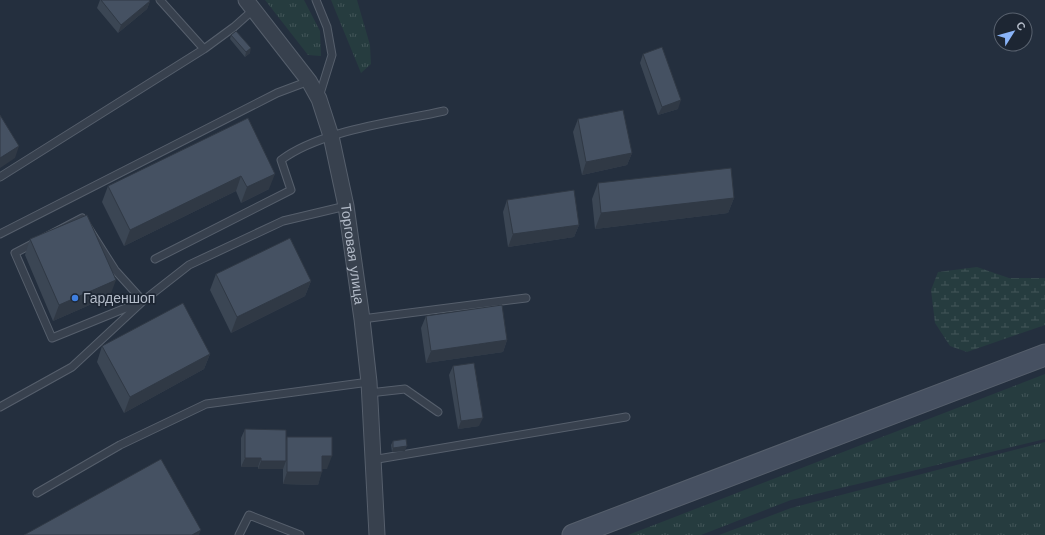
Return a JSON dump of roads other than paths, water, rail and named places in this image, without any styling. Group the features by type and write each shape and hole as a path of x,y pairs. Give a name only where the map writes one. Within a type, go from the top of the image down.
{"main road":[{"path":"573,535 1045,355"}],"street":[{"name":"Торговая улица","path":"250,5 309,81 319,99 331,136 346,206 362,319 369,388 377,535"}],"lane":[{"path":"160,0 204,50"},
{"path":"316,0 327,27 332,55 319,99"},
{"path":"0,177 204,50 234,27 250,5"},
{"path":"0,234 277,93 309,81"},
{"path":"155,259 292,190 281,160 295,150 331,136 444,111"},
{"path":"0,407 72,367 143,301 189,265 283,221 346,206"},
{"path":"82,218 115,270 143,301 52,338 15,253 82,218"},
{"path":"362,319 526,298"},
{"path":"37,493 120,445 206,404 369,388 405,389 438,412"},
{"path":"372,460 626,417"},
{"path":"239,535 249,515 300,535"}],"place":[{"name":"Гарденшоп","path":"75,298"}]}
